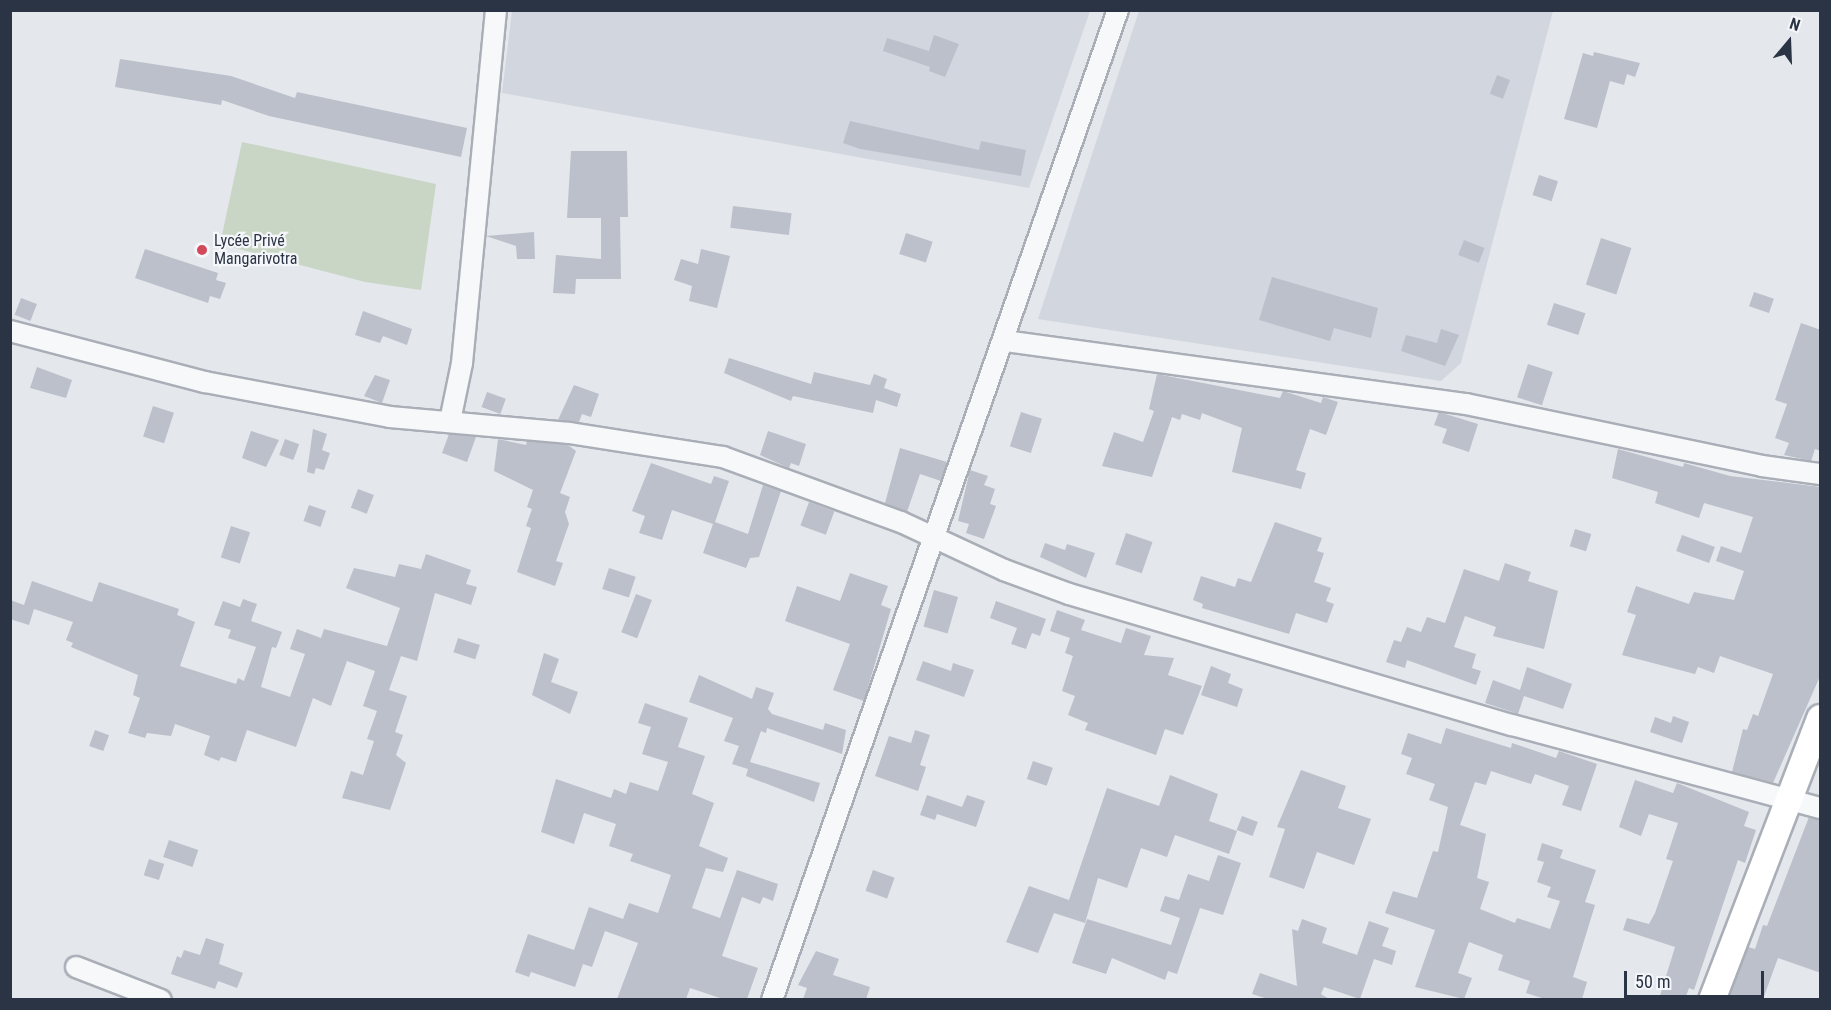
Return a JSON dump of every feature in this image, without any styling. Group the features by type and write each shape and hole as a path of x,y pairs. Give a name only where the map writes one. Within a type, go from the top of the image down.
{"main road":[{"path":"1712,999 1821,718"}],"street":[{"path":"450,421 462,363 496,10"},
{"path":"772,999 937,538 1118,10"},
{"path":"10,331 248,391 390,417 450,421 717,455 937,538 1004,570 1147,618 1789,803 1821,808"},
{"path":"1005,341 1467,404 1762,466 1821,474"},
{"path":"76,967 161,999"}],"shaded area":[{"path":"512,11 1090,11 1029,188 502,93"},
{"path":"1139,11 1553,11 1461,363 1441,381 1038,319"}],"green space":[{"path":"242,142 436,184 421,290 365,282 220,244"}],"building":[{"path":"934,35 959,44 945,77 929,71 930,67 883,51 887,38 929,51"},
{"path":"1594,52 1640,63 1635,77 1627,74 1624,85 1610,81 1597,128 1564,119 1583,53 1593,56"},
{"path":"120,59 231,76 295,98 297,92 467,128 461,157 269,116 222,100 221,105 115,87"},
{"path":"1497,75 1510,80 1503,99 1490,94"},
{"path":"850,121 979,150 981,141 1026,150 1021,176 860,149 843,143"},
{"path":"571,151 627,151 628,217 620,217 621,279 576,279 575,294 553,293 556,255 601,259 601,218 567,218"},
{"path":"1539,175 1558,181 1552,201 1533,195"},
{"path":"733,206 792,213 789,235 730,228"},
{"path":"534,232 535,259 517,259 516,246 486,236"},
{"path":"906,233 933,242 926,263 899,254"},
{"path":"1601,238 1631,248 1616,294 1586,285"},
{"path":"1464,240 1485,248 1479,263 1458,255"},
{"path":"145,249 218,273 216,280 226,283 220,299 210,296 208,303 135,278"},
{"path":"701,249 730,256 717,308 689,301 692,286 674,280 681,259 698,264"},
{"path":"1272,277 1378,308 1371,338 1334,328 1330,341 1259,320"},
{"path":"1754,292 1774,299 1769,313 1749,306"},
{"path":"21,298 37,304 30,321 15,315"},
{"path":"1554,303 1585,313 1578,335 1547,325"},
{"path":"363,311 412,329 407,345 383,336 380,343 355,335"},
{"path":"1801,323 1821,330 1821,451 1815,449 1811,461 1784,455 1789,443 1775,438 1787,404 1775,400"},
{"path":"1441,329 1459,335 1445,366 1401,351 1406,335 1437,343"},
{"path":"729,358 811,384 814,372 870,385 874,374 887,379 884,388 901,394 897,407 876,400 873,413 793,396 791,401 724,373"},
{"path":"1528,364 1553,372 1542,405 1517,397"},
{"path":"37,367 72,380 66,398 30,388"},
{"path":"1157,374 1280,398 1283,391 1321,403 1323,397 1338,402 1326,435 1310,429 1296,470 1306,473 1301,489 1232,472 1242,428 1202,413 1200,420 1182,414 1180,420 1172,417 1152,477 1102,466 1114,432 1143,442 1154,411 1149,409"},
{"path":"375,375 390,380 382,403 364,396"},
{"path":"574,385 599,394 591,417 582,414 579,422 558,420"},
{"path":"487,392 506,399 500,414 482,407"},
{"path":"153,406 174,413 164,443 143,436"},
{"path":"1021,412 1042,419 1031,453 1010,446"},
{"path":"1439,412 1478,424 1469,452 1442,443 1447,429 1434,425"},
{"path":"313,429 327,434 322,450 330,453 324,470 316,468 314,474 307,472"},
{"path":"251,431 279,440 266,467 242,458"},
{"path":"768,431 806,444 799,466 791,463 789,468 760,455"},
{"path":"449,434 476,437 467,462 442,453"},
{"path":"285,439 299,444 293,460 279,455"},
{"path":"498,439 526,445 527,441 568,445 576,451 560,493 570,497 565,512 569,524 556,561 563,563 555,586 517,572 531,528 526,526 532,509 527,507 533,490 494,471"},
{"path":"900,448 947,462 941,481 920,474 907,512 885,503"},
{"path":"1618,449 1683,467 1684,463 1730,476 1821,487 1821,674 1773,783 1732,772 1743,729 1747,730 1753,714 1758,716 1773,674 1720,656 1714,673 1698,667 1695,674 1622,655 1636,615 1627,612 1636,586 1689,604 1694,592 1734,600 1744,571 1716,561 1721,546 1741,553 1753,517 1704,503 1699,518 1655,503 1658,492 1612,478"},
{"path":"651,463 711,484 714,476 729,481 715,522 748,534 763,485 781,491 759,557 750,558 746,568 703,553 713,524 672,510 662,540 639,533 645,516 632,511"},
{"path":"970,470 988,476 984,485 995,489 990,504 996,506 984,539 966,533 969,524 958,521"},
{"path":"358,489 374,495 367,514 351,508"},
{"path":"809,502 834,511 826,535 800,525"},
{"path":"309,505 326,511 320,527 303,521"},
{"path":"1275,522 1322,538 1317,551 1324,553 1314,582 1331,588 1326,601 1334,604 1327,623 1296,613 1289,634 1202,608 1203,604 1193,600 1201,576 1235,587 1238,578 1251,582"},
{"path":"231,526 250,532 240,564 221,557"},
{"path":"1575,529 1591,534 1586,551 1570,546"},
{"path":"1126,533 1152,542 1142,573 1115,564"},
{"path":"1682,535 1715,547 1709,563 1676,551"},
{"path":"1045,543 1065,550 1067,544 1095,553 1086,578 1040,557"},
{"path":"426,554 471,570 466,584 477,587 471,605 435,593 417,661 401,656 389,690 407,696 395,732 403,735 396,755 406,763 390,810 342,798 351,771 363,775 374,741 367,739 377,711 363,706 375,671 347,661 331,706 313,698 296,747 247,730 236,762 221,757 219,761 204,755 210,736 175,724 171,736 147,733 145,738 128,733 140,698 133,695 138,675 71,647 73,643 66,640 73,622 34,609 29,625 10,619 10,600 24,605 32,581 92,602 99,582 179,609 177,615 195,622 180,666 236,684 238,678 244,681 256,647 228,638 231,630 214,625 223,601 240,607 243,599 257,604 251,621 282,632 276,648 272,647 261,687 290,697 305,654 290,649 297,629 321,638 324,629 387,646 400,608 346,588 354,568 395,577 399,564 421,569"},
{"path":"1505,563 1531,572 1528,581 1558,591 1544,649 1493,636 1496,627 1465,616 1454,647 1476,654 1472,668 1481,671 1476,685 1407,660 1405,668 1386,662 1394,640 1401,642 1407,627 1421,632 1427,617 1445,623 1464,569 1499,581"},
{"path":"609,568 636,577 629,598 602,589"},
{"path":"850,573 888,586 881,605 891,609 864,701 833,690 850,644 785,621 797,586 840,601"},
{"path":"934,590 958,597 948,633 924,627"},
{"path":"636,594 652,600 637,638 621,632"},
{"path":"996,601 1046,619 1040,636 1032,633 1026,649 1011,644 1017,628 990,618"},
{"path":"1057,610 1085,620 1081,630 1121,643 1126,628 1151,636 1144,655 1174,658 1168,675 1202,686 1183,735 1165,729 1156,755 1085,730 1088,723 1068,715 1075,696 1062,691 1073,656 1065,653 1070,638 1050,631"},
{"path":"458,638 480,645 475,659 453,652"},
{"path":"544,653 559,659 551,682 578,692 570,714 532,695"},
{"path":"923,661 951,671 953,663 974,670 964,697 916,680"},
{"path":"1211,666 1231,674 1228,683 1243,689 1237,707 1201,695"},
{"path":"1527,667 1572,684 1563,709 1524,696 1518,714 1485,703 1493,680 1520,690"},
{"path":"699,675 752,699 756,687 774,693 768,709 772,714 823,730 825,723 846,730 842,754 767,728 766,733 761,731 750,762 820,783 814,802 746,776 748,769 732,764 739,746 724,741 733,718 689,702"},
{"path":"645,703 688,718 678,747 705,756 692,794 714,803 699,846 728,858 723,872 706,868 692,908 720,918 737,870 778,884 773,901 763,897 760,904 742,897 722,956 758,968 747,999 723,999 690,988 686,999 617,999 638,943 605,931 592,967 583,964 575,987 531,972 529,977 515,972 528,934 574,950 589,907 623,919 629,903 658,913 671,875 630,861 633,854 609,846 616,824 584,813 574,844 541,832 556,779 611,798 614,789 626,794 630,782 658,791 668,762 642,754 651,727 638,723"},
{"path":"1673,716 1689,722 1682,743 1650,732 1655,717 1671,723"},
{"path":"1446,728 1511,748 1512,743 1556,758 1559,751 1597,764 1581,811 1562,805 1569,786 1535,774 1531,784 1491,771 1486,785 1475,782 1460,825 1486,834 1477,878 1489,882 1480,909 1515,923 1517,918 1550,929 1560,901 1547,897 1551,887 1537,882 1544,862 1537,860 1542,843 1563,850 1560,858 1596,870 1585,902 1595,905 1573,977 1587,982 1582,999 1545,999 1526,993 1530,981 1498,970 1503,955 1469,942 1458,973 1472,978 1464,999 1415,987 1435,930 1385,913 1393,891 1417,898 1433,851 1438,852 1448,807 1429,800 1435,784 1406,774 1412,758 1401,754 1408,733 1441,744"},
{"path":"95,730 109,735 103,751 89,746"},
{"path":"915,730 930,735 920,765 926,767 918,791 875,776 889,736 911,743"},
{"path":"1033,761 1053,768 1047,786 1027,779"},
{"path":"1301,770 1346,786 1338,808 1371,819 1354,865 1317,852 1304,889 1269,877 1285,829 1277,827"},
{"path":"1170,775 1218,794 1209,821 1237,831 1229,854 1175,835 1167,857 1141,848 1127,888 1098,878 1085,923 1054,913 1038,953 1006,942 1029,886 1069,900 1107,788 1159,806"},
{"path":"1635,780 1673,793 1677,783 1749,812 1744,826 1756,830 1745,863 1738,860 1694,990 1689,988 1685,999 1659,999 1675,947 1623,930 1627,918 1649,924 1655,913 1673,861 1666,859 1678,823 1649,814 1641,836 1619,827"},
{"path":"927,795 962,807 967,795 985,801 976,827 937,814 935,820 920,815"},
{"path":"1242,816 1258,822 1252,836 1237,830"},
{"path":"1809,817 1821,820 1821,973 1778,958 1763,999 1728,999 1748,947 1755,949 1763,925 1767,926"},
{"path":"169,840 198,850 192,867 163,857"},
{"path":"1218,855 1241,863 1223,915 1200,908 1177,974 1168,971 1165,980 1112,958 1106,974 1072,963 1087,919 1171,945 1180,918 1160,911 1165,896 1179,900 1188,874 1209,881"},
{"path":"149,859 164,864 159,880 144,875"},
{"path":"873,870 895,878 887,899 865,891"},
{"path":"1302,919 1327,928 1322,943 1357,955 1369,921 1389,928 1382,946 1396,951 1392,965 1374,959 1360,999 1324,987 1321,994 1329,999 1268,999 1252,994 1260,973 1297,986 1292,929 1298,931"},
{"path":"206,938 224,944 219,964 243,973 237,988 218,981 215,989 171,974 177,956 181,958 184,950 200,955"},
{"path":"816,951 839,959 833,975 870,987 866,999 803,999 807,988 798,985"}],"place":[{"name":"Lycée Privé Mangarivotra","path":"202,250"}]}
